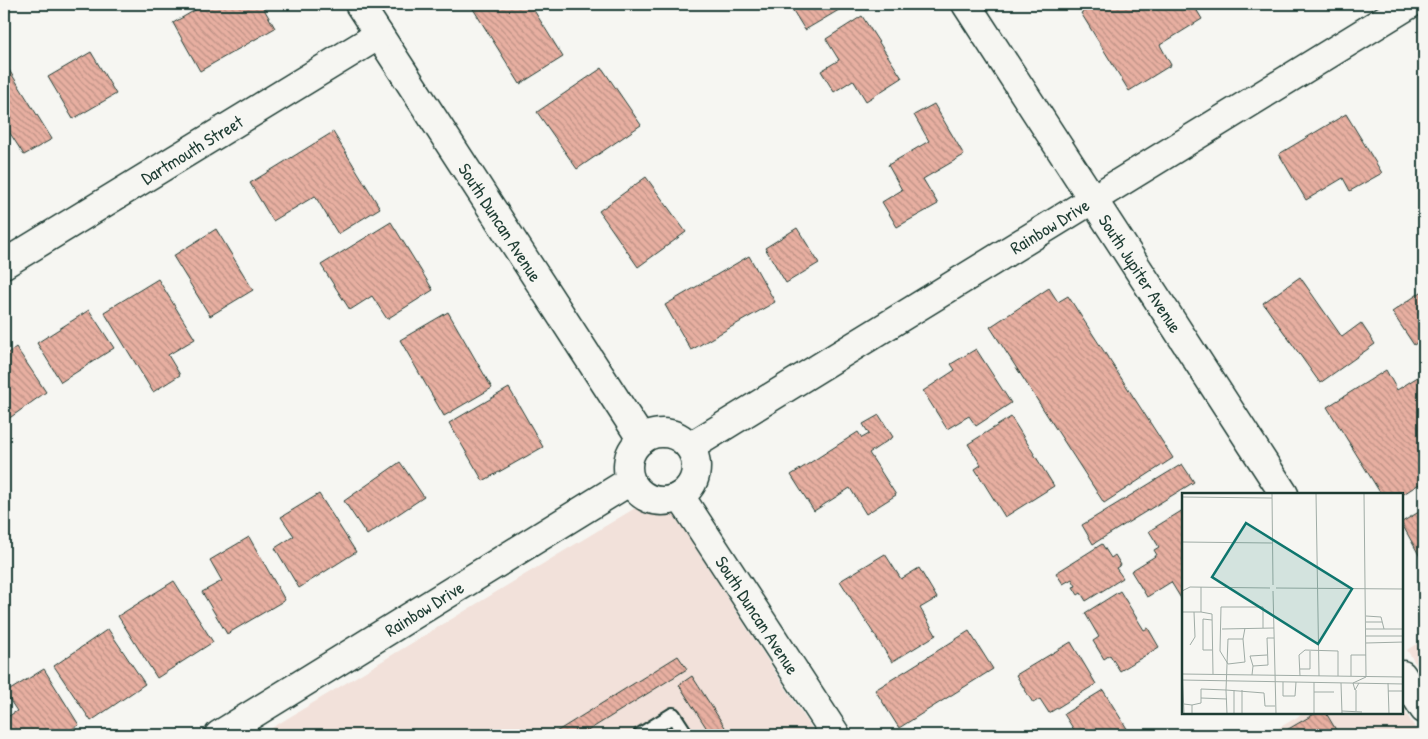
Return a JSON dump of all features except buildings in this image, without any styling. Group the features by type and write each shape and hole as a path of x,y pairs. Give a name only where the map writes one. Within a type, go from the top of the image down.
{"street":[{"name":"South Duncan Avenue","path":"359,4 642,440"},
{"name":"South Jupiter Avenue","path":"966,4 1283,493"},
{"name":"Rainbow Drive","path":"690,447 1410,4"},
{"name":"Dartmouth Street","path":"4,264 379,35"},
{"path":"662,433 678,437 690,447 696,468 694,479 689,488 680,496 658,501 646,498 637,491 630,481 627,470 629,458 633,448 642,440 651,435 662,433"},
{"name":"Rainbow Drive","path":"219,735 630,481"},
{"name":"South Duncan Avenue","path":"680,496 836,735"},
{"path":"1403,677 1424,709"}],"lane":[{"path":"640,735 673,715 686,735"}],"shaded area":[{"path":"660,493 816,735 260,735"},
{"path":"1424,639 1424,677 1407,650"},
{"path":"1403,709 1420,735 1267,735 1302,714 1403,714"}]}
